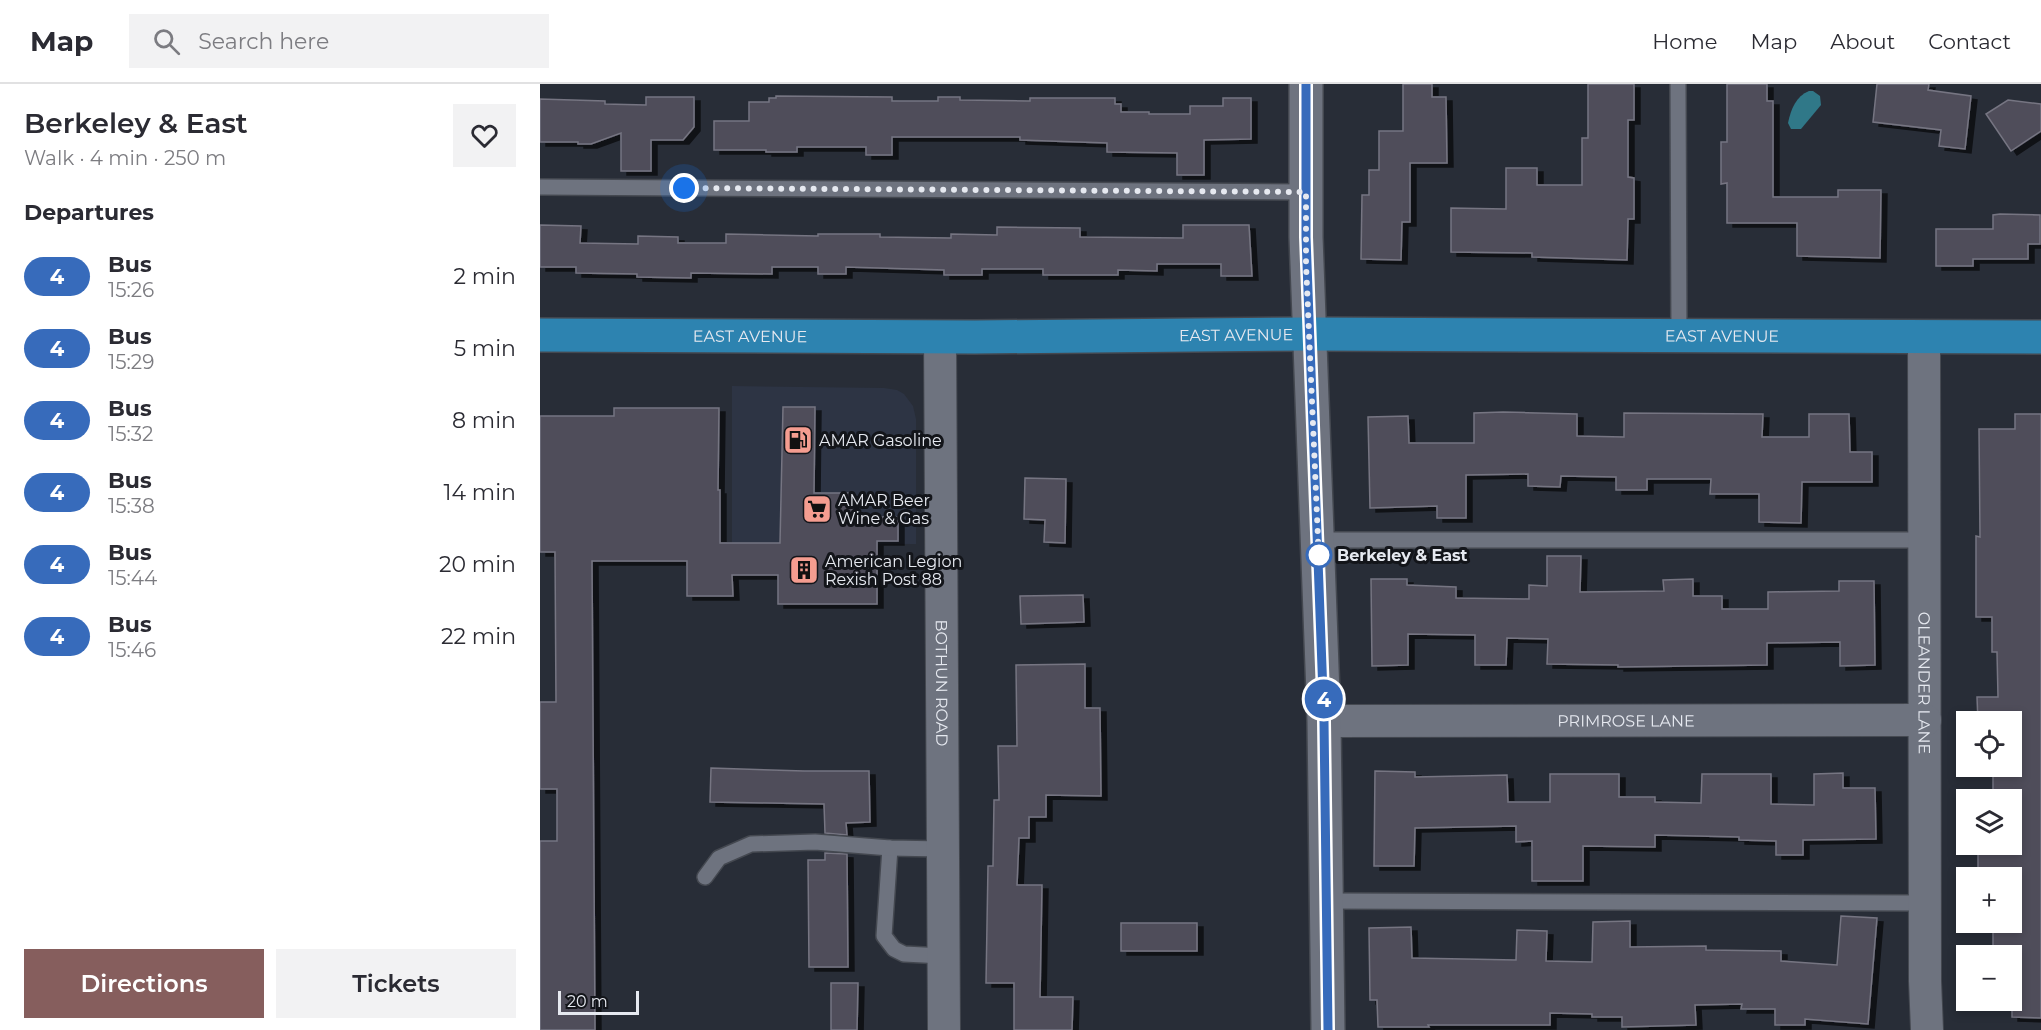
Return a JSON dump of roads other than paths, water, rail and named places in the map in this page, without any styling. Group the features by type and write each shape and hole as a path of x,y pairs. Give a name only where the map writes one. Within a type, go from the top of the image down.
{"main road":[{"name":"EAST AVENUE","path":"540,335 940,337 1310,334 2041,338"}],"street":[{"path":"1306,84 1306,264 1319,540 1328,1030"},
{"name":"BOTHUN ROAD","path":"940,337 944,1030"},
{"name":"OLEANDER LANE","path":"1924,337 1927,1030"},
{"name":"PRIMROSE LANE","path":"1324,721 1925,720"}],"lane":[{"path":"1678,84 1679,335"},
{"path":"540,188 1306,192"},
{"path":"1319,540 1924,540"},
{"path":"705,877 719,858 751,844 814,842 890,848 942,849"},
{"path":"890,848 884,936 894,950 904,954 943,956"},
{"path":"1326,901 1925,903"}],"water":[{"path":"1809,91 1820,96 1821,105 1801,129 1791,129 1788,123 1793,108 1797,100"}],"place":[{"name":"AMAR Gasoline","path":"798,440"},
{"name":"AMAR Beer Wine & Gas","path":"817,509"},
{"name":"Berkeley & East","path":"1319,555"},
{"name":"American Legion Rexish Post 88","path":"804,570"}]}
